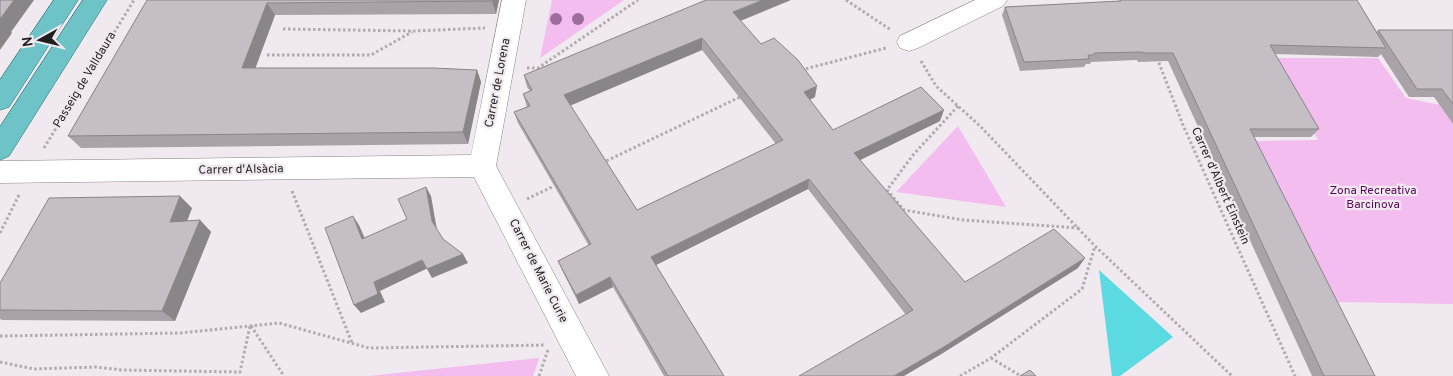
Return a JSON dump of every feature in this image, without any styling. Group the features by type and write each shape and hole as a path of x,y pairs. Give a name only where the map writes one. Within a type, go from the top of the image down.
{"main road":[{"path":"0,100 66,0"},
{"path":"0,149 95,0"}],"street":[{"name":"Carrer de Lorena","path":"482,166 514,0"},
{"path":"909,42 995,0"},
{"name":"Carrer d'Alsàcia","path":"0,172 482,166"},
{"name":"Carrer de Marie Curie","path":"482,166 593,376"}],"path":[{"name":"Passeig de Valldaura","path":"42,151 134,0"},
{"path":"524,68 538,68 638,0"},
{"path":"846,0 909,42 936,86 980,126 1095,246 1232,376"},
{"path":"283,29 414,31 494,27"},
{"path":"267,56 371,55 414,31"},
{"path":"796,71 909,42"},
{"name":"Carrer d'Albert Einstein","path":"1154,51 1183,125 1296,376"},
{"path":"602,163 740,97"},
{"path":"958,106 913,155 887,190 904,210 963,220 1078,228"},
{"path":"525,200 554,186"},
{"path":"291,189 353,344"},
{"path":"0,232 22,190"},
{"path":"960,376 991,358 1082,289 1095,246"},
{"path":"0,336 181,333 278,323 370,348 392,349 514,344 549,345 539,376"},
{"path":"0,362 34,369 96,367 122,370 240,372 250,326"},
{"path":"250,326 284,376"},
{"path":"991,358 1021,376"}],"green space":[{"path":"552,0 624,0 540,58"},
{"name":"Zona Recreativa Barcinova","path":"1273,58 1378,58 1406,98 1440,105 1453,124 1453,304 1338,302 1252,141 1318,140"},
{"path":"958,126 1006,207 896,192"},
{"path":"539,358 533,376 369,376"}],"water":[{"path":"1099,270 1173,337 1120,376 1112,376"}],"building":[{"path":"0,0 14,0 0,19"},
{"path":"147,0 493,0 267,3 242,68 433,68 477,70 463,132 68,136"},
{"path":"706,0 763,0 733,12 761,44 774,38 798,60 817,86 804,92 833,130 921,87 944,110 854,153 965,282 1054,229 1085,258 894,376 799,376 913,310 809,179 651,257 724,376 668,376 610,277 576,295 558,261 591,244 514,112 530,106 523,94 532,90 524,75","holes":["702,38 783,140 637,210 564,95"]},
{"path":"1120,0 1357,0 1386,48 1270,45 1319,129 1250,129 1375,376 1324,376 1173,53 1094,53 1094,55 1088,55 1089,59 1024,62 1005,7"},
{"path":"1378,30 1453,30 1453,104 1442,89 1417,89"},
{"path":"426,187 432,221 443,239 463,254 427,269 422,260 374,282 378,294 354,305 325,228 353,216 362,239 407,219 398,199"},
{"path":"180,196 170,222 200,220 162,311 0,310 0,283 49,198"},
{"path":"1030,370 1036,376 1020,376"}]}
